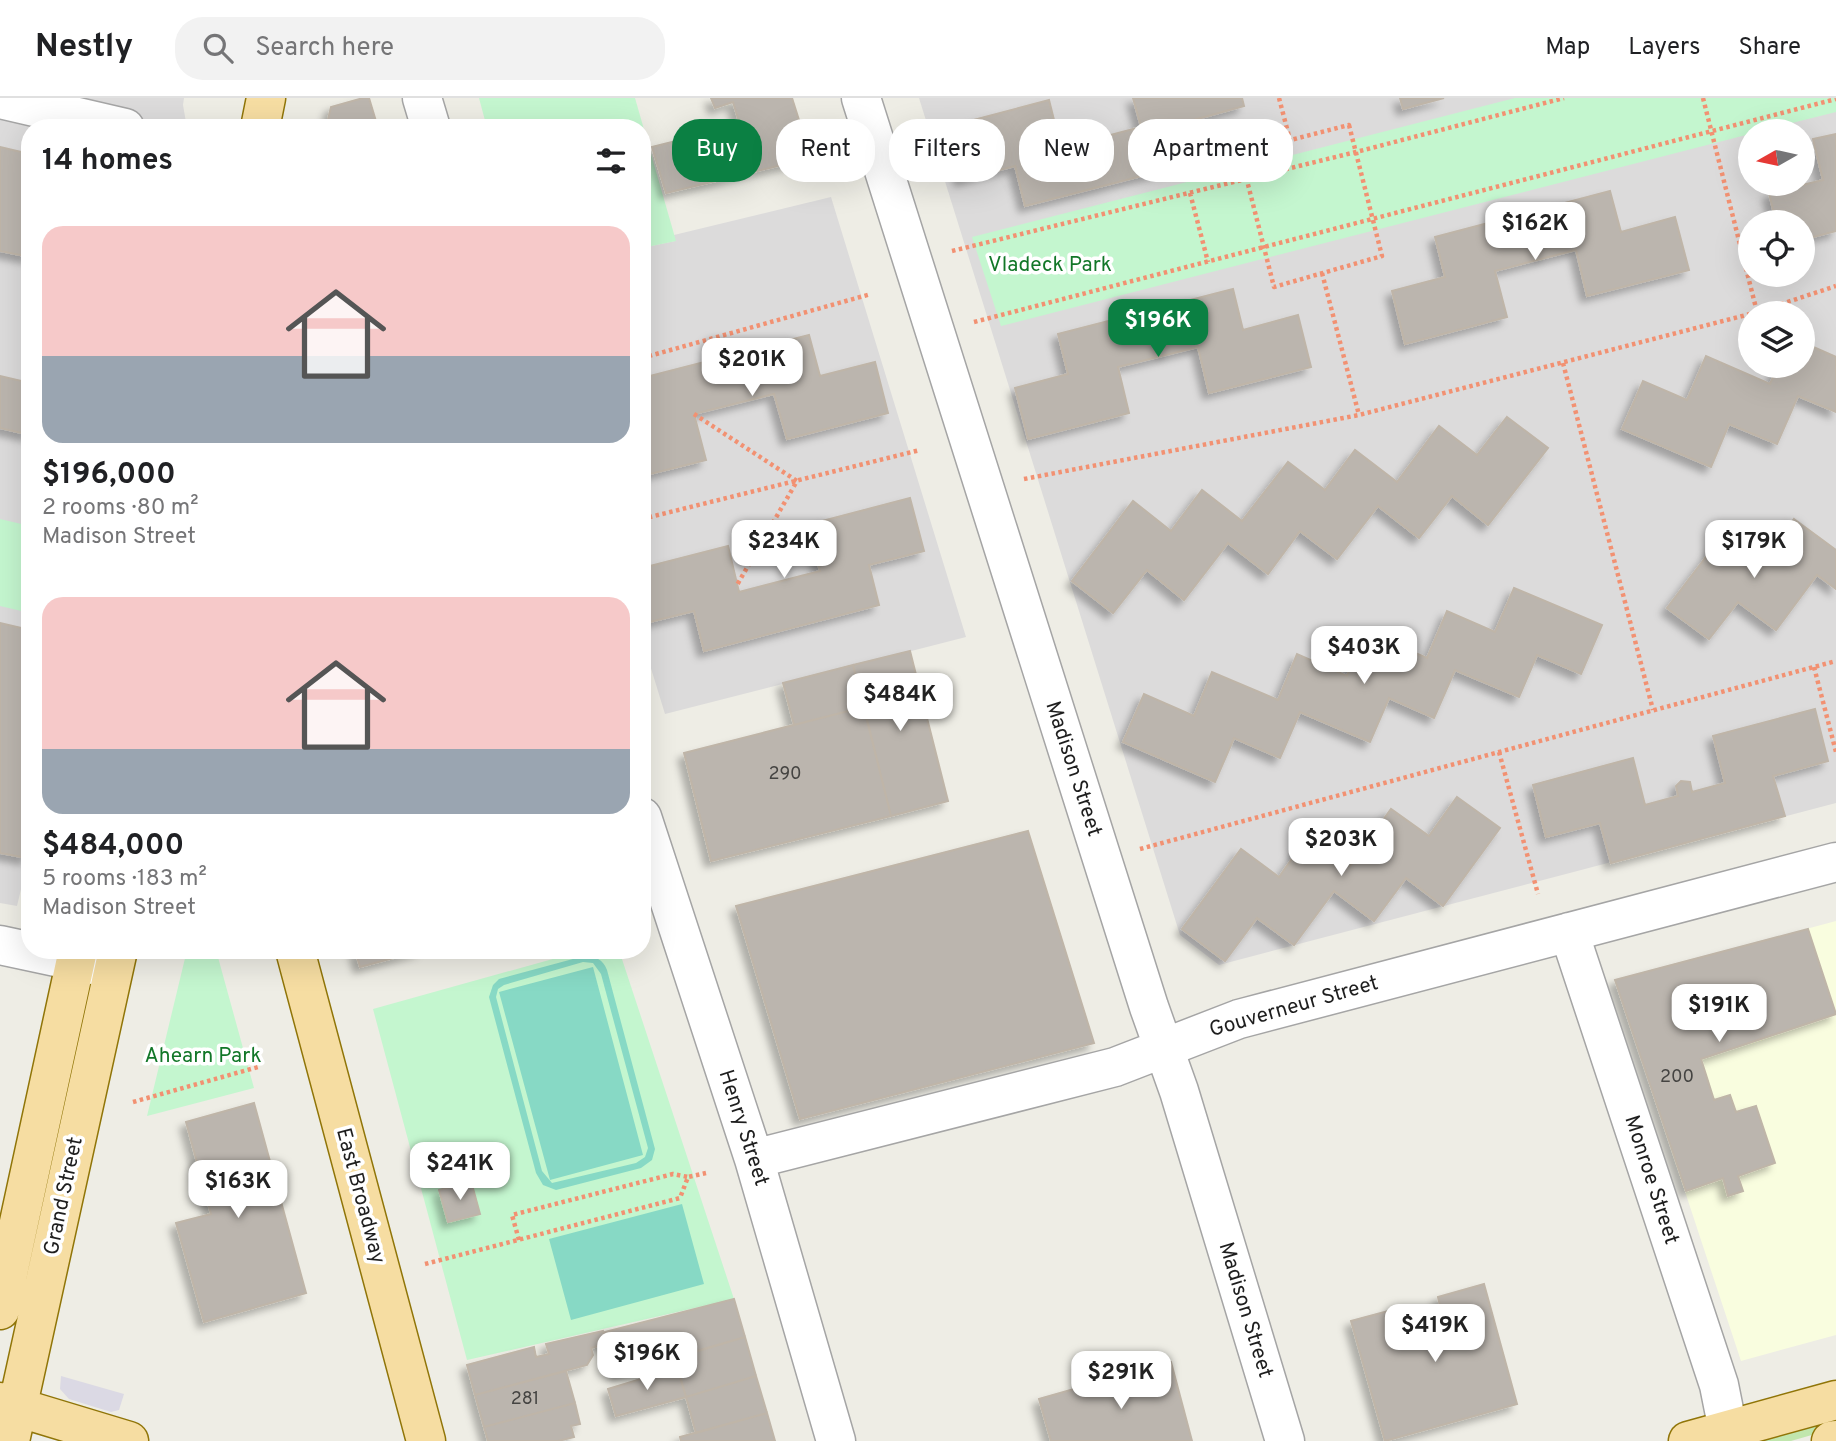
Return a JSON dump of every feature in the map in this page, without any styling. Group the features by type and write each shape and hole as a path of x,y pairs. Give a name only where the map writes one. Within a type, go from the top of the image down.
{"main road":[{"path":"262,119 266,98"},
{"name":"Grand Street","path":"0,1310 76,959"},
{"name":"East Broadway","path":"297,959 426,1441"},
{"name":"Grand Street","path":"9,1417 116,960"},
{"path":"1688,1441 1836,1400"},
{"path":"9,1417 129,1441"}],"street":[{"path":"422,98 428,119"},
{"name":"Madison Street","path":"861,98 1183,1104 1285,1441"},
{"path":"0,99 86,119"},
{"name":"Henry Street","path":"651,844 754,1159 836,1441"},
{"name":"Gouverneur Street","path":"754,1159 1115,1067 1240,1019 1836,862"},
{"name":"Monroe Street","path":"1569,932 1719,1385 1728,1430"},
{"path":"0,945 21,948"}],"path":[{"path":"1279,98 1284,119"},
{"path":"1293,168 1564,98"},
{"path":"1703,98 1751,301"},
{"path":"974,322 1836,99"},
{"path":"1248,182 1274,287 1382,256 1349,125 1293,139"},
{"path":"952,251 1235,182"},
{"path":"1190,193 1208,262"},
{"path":"1322,273 1359,415"},
{"path":"1790,301 1836,286"},
{"path":"651,355 871,294"},
{"path":"1024,479 1359,415 1738,317"},
{"path":"1563,363 1653,710"},
{"path":"694,414 797,481"},
{"path":"651,517 920,450"},
{"path":"737,584 797,481"},
{"path":"1140,849 1836,661"},
{"path":"1814,667 1836,752"},
{"path":"1499,752 1538,894"},
{"path":"133,1102 258,1067"},
{"path":"519,1240 512,1215 673,1174 688,1177 706,1173"},
{"path":"425,1264 680,1198 688,1177"}],"shaded area":[{"path":"0,98 184,98 185,119 21,119 21,889 17,906 0,903"},
{"path":"919,98 1836,98 1836,803 1219,965 1180,935 945,182 1005,182 1005,119 926,119"},
{"path":"831,197 966,637 665,714 651,668 651,246 675,241 674,235"},
{"path":"1836,921 1836,1335 1741,1361 1615,980"},
{"path":"61,1376 124,1394 119,1410 111,1412 69,1399 60,1389"}],"green space":[{"path":"479,98 635,98 641,119 485,119"},
{"name":"Vladeck Park","path":"1515,98 1836,98 1836,112 1808,119 1738,119 1738,137 1001,326 972,237 1187,182 1293,182 1293,155"},
{"path":"651,154 676,241 651,246"},
{"path":"0,519 21,524 21,611 0,606"},
{"name":"Ahearn Park","path":"185,959 218,959 254,1088 147,1116"},
{"path":"553,959 622,959 734,1299 467,1360 373,1009"},
{"path":"573,959 597,959 603,963 655,1149 652,1160 641,1168 556,1190 543,1185 536,1173 489,997 493,985 499,979","holes":["583,962 593,963 601,974 648,1148 645,1157 636,1163 552,1183 542,1171 496,997 498,989 504,985"]},
{"path":"593,967 643,1155 550,1180 499,992"},
{"path":"682,1204 704,1284 571,1320 549,1239"},
{"path":"1836,1411 1836,1428 1791,1441 1760,1441"}],"building":[{"path":"369,98 375,119 328,119 331,107"},
{"path":"711,98 792,98 799,119 776,119 776,166 762,170 762,119 738,119 733,102 715,108"},
{"path":"1133,98 1242,98 1244,106 1197,119 1139,119"},
{"path":"1400,98 1444,98 1403,109"},
{"path":"1049,100 1054,119 1019,119 1019,182 1015,166 1005,169 1005,119 977,119"},
{"path":"1128,130 1128,180 1025,206 1019,182 1114,182 1114,134"},
{"path":"1836,134 1836,231 1815,237 1815,210 1773,210 1770,196 1815,196 1815,182 1823,180 1815,139"},
{"path":"672,142 672,182 712,182 666,193 652,147"},
{"path":"0,147 21,152 21,255 0,251"},
{"path":"1610,191 1621,232 1675,217 1689,270 1587,296 1576,250 1495,271 1507,317 1405,344 1392,291 1445,277 1435,237"},
{"path":"1233,289 1243,330 1298,315 1311,367 1209,393 1198,347 1118,367 1129,413 1028,439 1015,388 1068,374 1058,334"},
{"path":"809,335 820,376 875,362 888,413 787,439 774,394 694,414 706,460 651,474 651,376"},
{"path":"1815,348 1836,357 1836,412 1798,396 1777,444 1729,424 1711,467 1622,429 1643,381 1687,400 1706,356 1738,370 1738,378 1756,378 1770,384 1773,378 1815,378"},
{"path":"0,376 21,381 21,433 0,428"},
{"path":"1507,417 1548,448 1488,525 1452,496 1419,538 1378,506 1337,559 1300,531 1268,574 1228,543 1184,600 1147,570 1113,613 1072,581 1133,501 1171,531 1202,490 1242,521 1288,462 1325,490 1355,450 1397,482 1439,426 1477,455"},
{"path":"910,498 924,551 869,565 879,605 704,651 694,611 651,622 651,566 728,546 739,592 820,571 807,525"},
{"path":"1794,519 1836,550 1836,589 1817,575 1776,630 1738,602 1709,639 1667,608 1725,532 1763,560"},
{"path":"1514,588 1602,625 1581,674 1537,655 1519,697 1455,670 1434,718 1389,698 1370,742 1300,712 1280,758 1234,738 1215,782 1123,742 1144,694 1194,716 1212,672 1278,700 1297,654 1347,676 1366,632 1427,658 1447,611 1495,632"},
{"path":"0,623 21,628 21,857 0,853"},
{"path":"910,651 948,801 891,816 853,665"},
{"path":"853,665 864,707 794,725 783,683"},
{"path":"864,707 891,816 711,861 684,753"},
{"path":"1815,709 1828,761 1773,776 1785,816 1611,863 1600,823 1546,837 1533,785 1633,758 1645,805 1678,796 1676,786 1681,781 1690,782 1692,792 1725,783 1713,736"},
{"path":"1457,797 1500,828 1443,906 1406,878 1374,921 1334,891 1294,945 1257,918 1225,961 1182,929 1241,849 1279,877 1308,836 1350,866 1391,809 1429,836"},
{"path":"1028,831 1094,1043 800,1119 736,906"},
{"path":"1808,929 1836,1014 1701,1059 1714,1100 1730,1095 1736,1112 1756,1106 1775,1163 1738,1176 1743,1191 1728,1196 1723,1178 1686,1191 1615,980"},
{"path":"358,959 390,959 360,967"},
{"path":"254,1103 306,1293 204,1322 176,1223 211,1214 186,1122"},
{"path":"471,1181 480,1214 448,1222 439,1190"},
{"path":"1484,1284 1517,1404 1385,1441 1351,1321 1403,1307 1405,1316 1440,1306 1438,1297"},
{"path":"734,1299 745,1337 617,1374 605,1332"},
{"path":"603,1331 606,1344 591,1348 593,1355 587,1365 475,1395 467,1365 534,1347 536,1357 549,1354 546,1344"},
{"path":"745,1337 756,1376 686,1397 675,1358"},
{"path":"1171,1362 1192,1441 1051,1441 1039,1399 1088,1385 1091,1395 1128,1385 1125,1375"},
{"path":"677,1368 686,1397 616,1416 608,1389"},
{"path":"566,1371 575,1403 484,1427 475,1395"},
{"path":"756,1376 767,1413 696,1433 686,1397"},
{"path":"575,1403 580,1424 571,1426 574,1437 558,1441 488,1441 484,1427"},
{"path":"767,1413 775,1441 681,1441 680,1437"}]}
